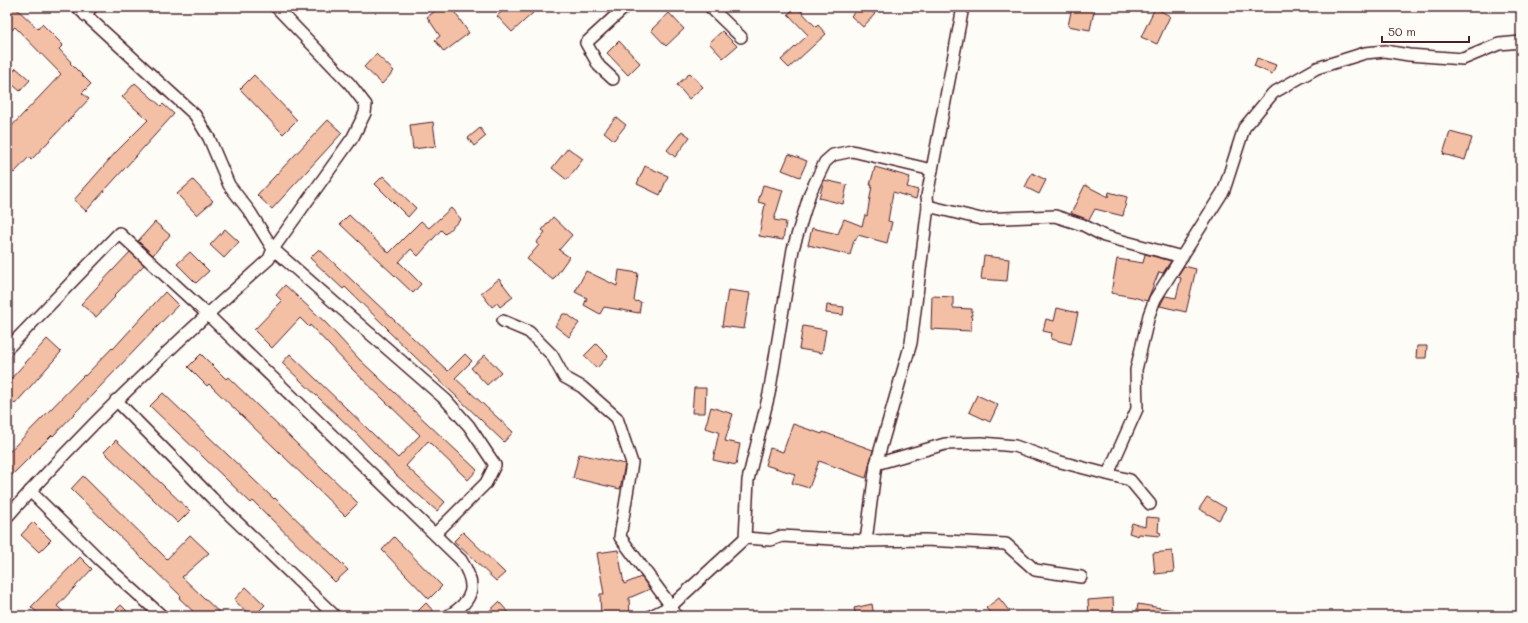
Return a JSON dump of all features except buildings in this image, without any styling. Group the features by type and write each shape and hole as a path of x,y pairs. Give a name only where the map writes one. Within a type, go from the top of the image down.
{"street":[{"path":"7,517 116,400 207,314 269,260 273,249 353,137 365,113 366,105 350,84 276,7"},
{"path":"613,79 599,66 586,43 626,7"},
{"path":"710,7 741,37"},
{"path":"866,541 876,464 910,343 928,206 927,196 963,7"},
{"path":"84,10 195,115 209,138 229,185 250,212 273,249 446,400 470,426 495,465 486,483 435,534"},
{"path":"1108,474 1137,409 1136,370 1149,316 1155,299 1224,190 1244,128 1273,93 1317,68 1365,53 1385,52 1463,59 1499,44 1521,42"},
{"path":"652,616 673,611 746,538 748,480 769,394 794,249 810,193 825,162 833,155 852,151 932,170"},
{"path":"928,206 981,219 1055,216 1083,225 1104,236 1182,257"},
{"path":"7,349 119,233 207,314 461,560 470,574 473,588 467,600 448,616"},
{"path":"503,321 529,332 552,355 564,376 582,387 617,418 632,463 620,537 673,611"},
{"path":"116,400 212,498 335,616"},
{"path":"876,464 945,444 982,443 1015,446 1057,461 1130,480 1150,504"},
{"path":"30,491 100,560 162,616"},
{"path":"746,538 771,540 782,536 866,541 925,540 1006,544 1035,570 1081,577"}]}
